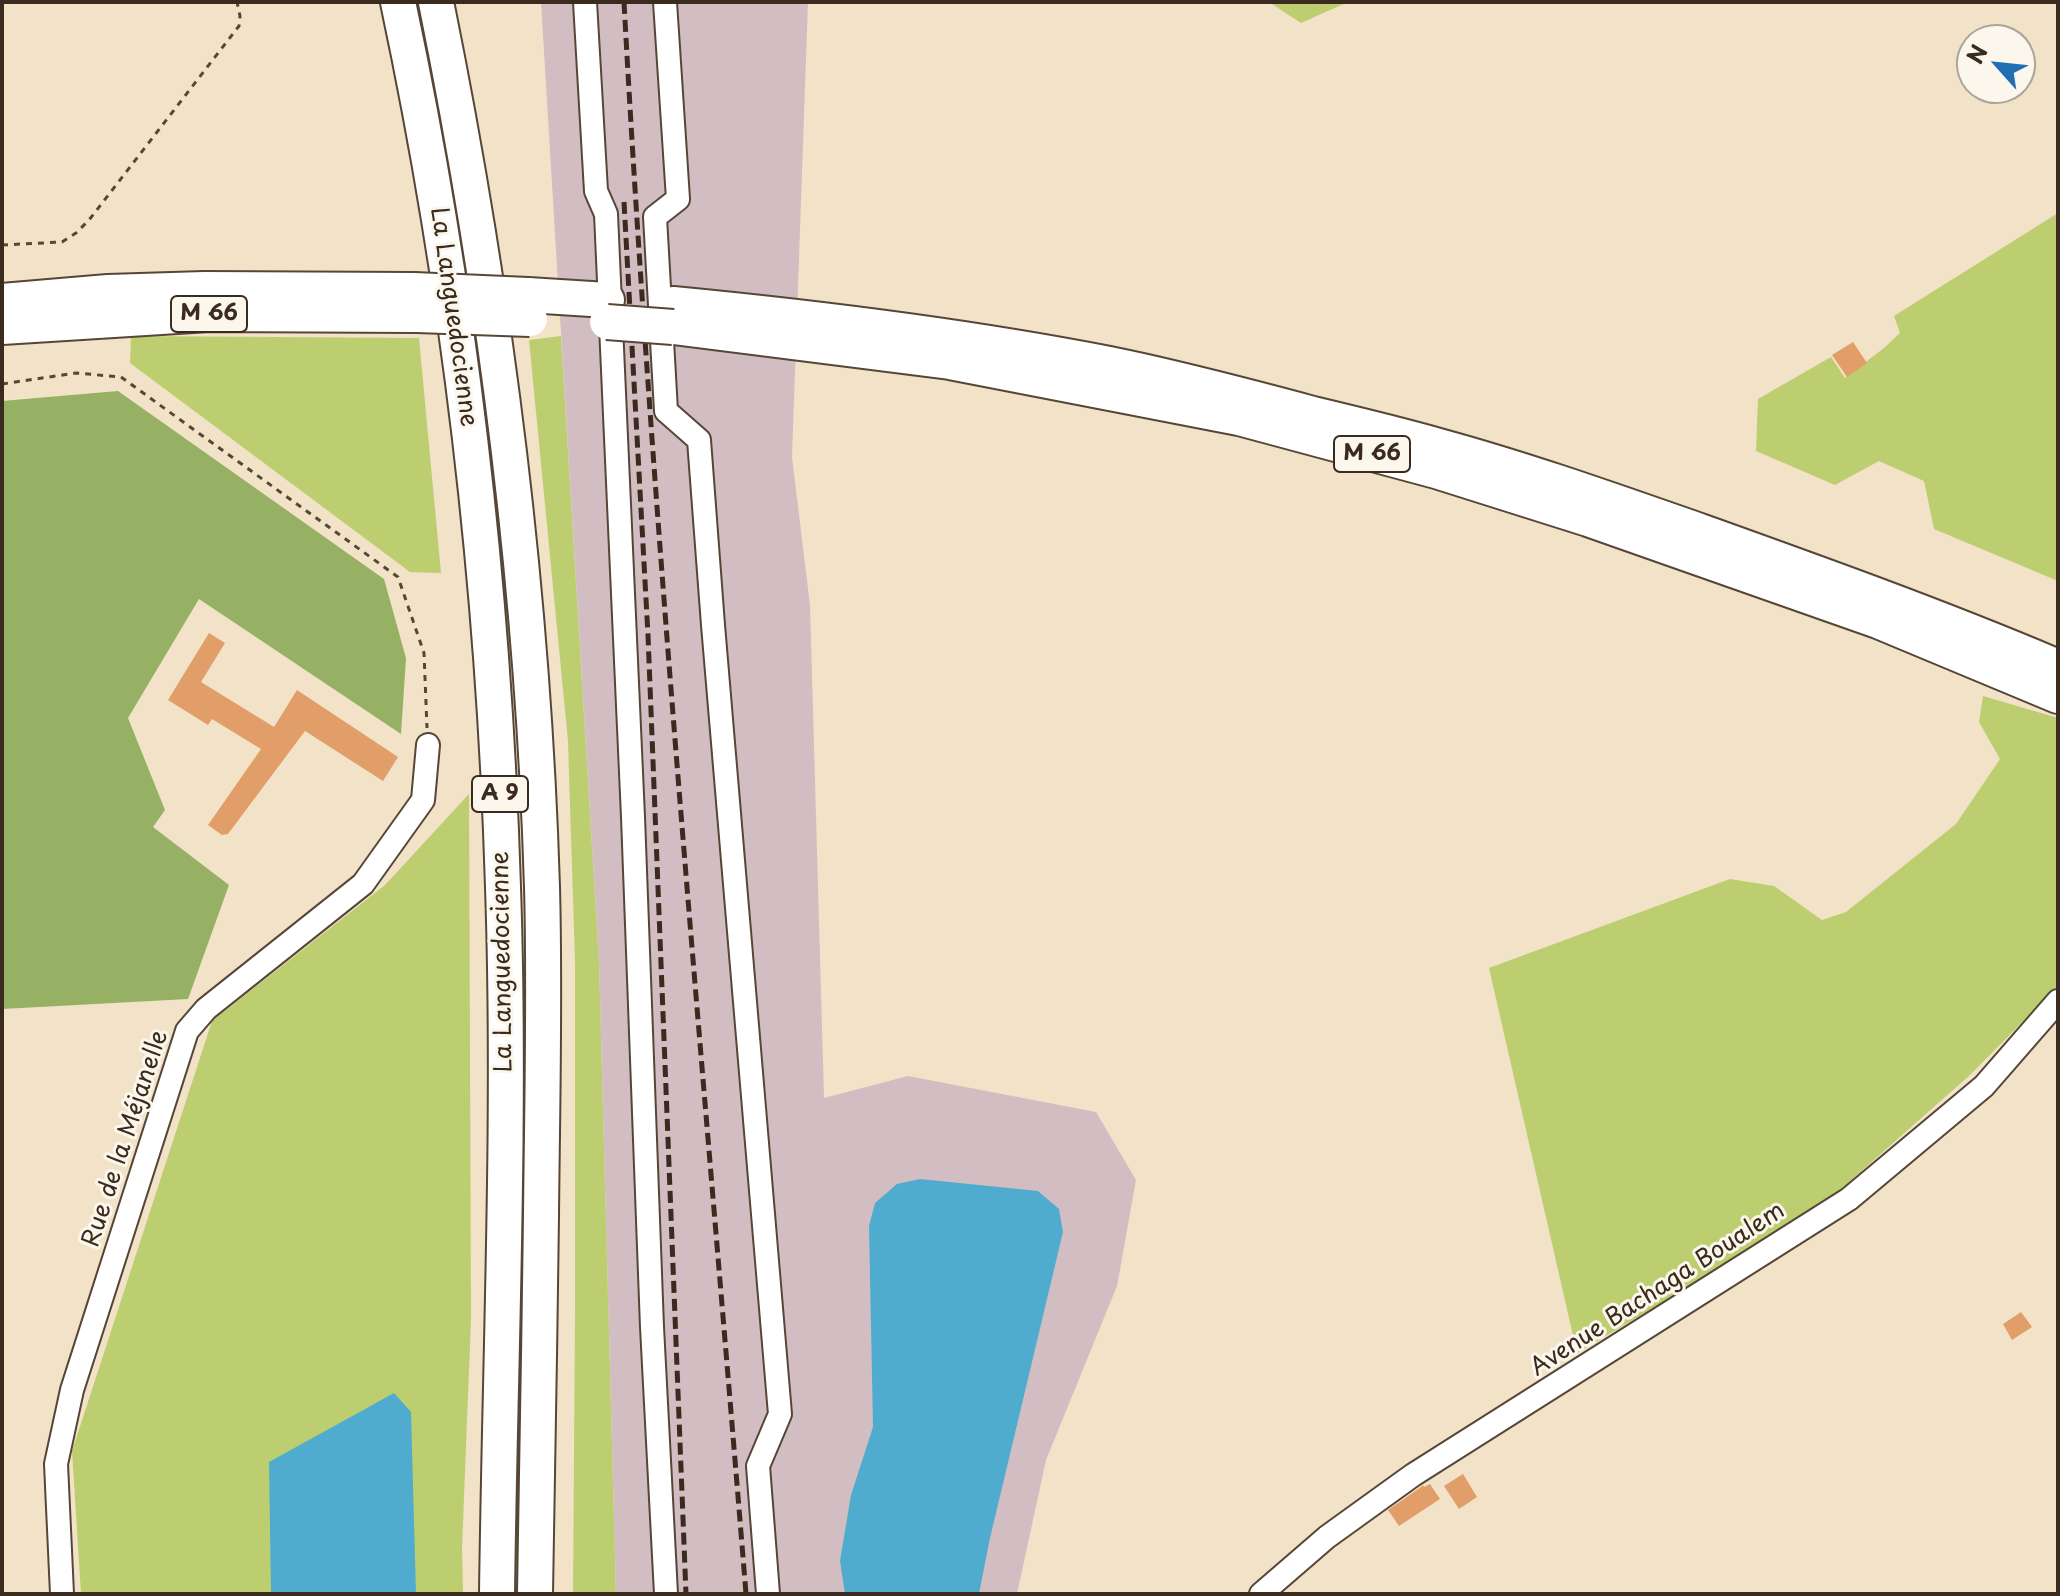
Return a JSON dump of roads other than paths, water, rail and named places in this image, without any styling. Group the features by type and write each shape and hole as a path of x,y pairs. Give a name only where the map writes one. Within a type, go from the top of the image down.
{"highway":[{"name":"La Languedocienne","path":"398,2 435,192 462,374 485,575 495,720 505,993 497,1594"},
{"name":"La Languedocienne","path":"436,2 473,193 505,416 520,554 537,782 543,1007 535,1594"},
{"name":"M 66","path":"2,301 108,292 204,289 673,316 788,315 1111,365 1441,446 1591,493 1889,599 2058,667"},
{"name":"M 66","path":"2,327 416,303"},
{"name":"M 66","path":"673,316 1123,394 1254,422 1436,471 1588,519 1878,621 2058,696"}],"street":[{"path":"585,2 596,191 606,214 610,289 652,1327 666,1594"},
{"path":"665,2 678,199 655,217 665,396 666,411 699,440 780,1414 758,1466 768,1594"},
{"name":"Rue de la Méjanelle","path":"62,1594 56,1464 72,1390 187,1031 206,1009 363,884 423,800 428,745"},
{"name":"Avenue Bachaga Boualem","path":"1261,1594 1327,1537 1413,1475 1849,1199 1984,1086 2058,1001"}],"water":[{"path":"920,1179 1038,1191 1059,1209 1063,1232 979,1594 845,1594 840,1561 851,1495 873,1427 869,1226 875,1203 897,1184"},
{"path":"394,1393 411,1412 416,1594 271,1594 269,1462"}],"railway":[{"path":"624,2 664,599 746,1594"},
{"path":"624,202 648,635 686,1594"}]}
